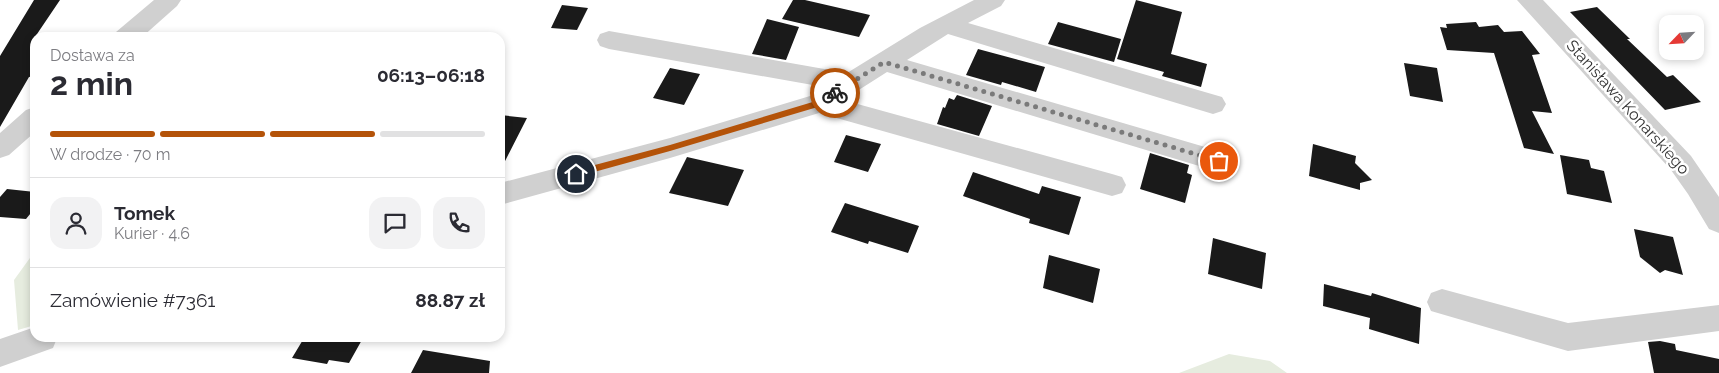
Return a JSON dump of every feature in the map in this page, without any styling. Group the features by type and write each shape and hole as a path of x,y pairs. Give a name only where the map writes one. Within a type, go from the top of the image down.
{"street":[{"path":"132,32 169,0"},
{"path":"505,193 670,148 819,104 945,25 993,0"},
{"name":"Stanisława Konarskiego","path":"1529,0 1681,163 1698,186 1719,221"},
{"path":"945,25 1214,104"},
{"path":"609,40 851,83"},
{"path":"884,62 1219,161"},
{"path":"819,104 1112,185"},
{"path":"0,148 30,121"},
{"path":"1442,302 1568,337 1719,318"},
{"path":"0,353 31,342"}],"shaded area":[{"path":"30,258 30,326 18,330 14,280"},
{"path":"1229,354 1270,361 1287,373 1179,373"}],"building":[{"path":"34,0 60,0 38,32 30,32 30,77 0,127 0,56"},
{"path":"793,0 805,0 870,15 859,37 782,19"},
{"path":"1136,0 1182,12 1171,54 1207,64 1201,87 1162,76 1164,72 1117,59"},
{"path":"562,5 588,8 577,30 551,28"},
{"path":"1597,7 1667,77 1673,75 1701,102 1665,110 1570,12"},
{"path":"767,19 799,27 786,60 752,54"},
{"path":"1058,22 1121,39 1114,62 1048,44"},
{"path":"1476,22 1479,27 1498,25 1504,32 1522,31 1540,54 1532,55 1552,113 1532,111 1554,154 1524,148 1494,53 1447,50 1440,27 1447,28 1446,24"},
{"path":"978,49 1045,67 1036,92 1002,82 1001,85 966,75"},
{"path":"1404,63 1437,68 1443,102 1410,96"},
{"path":"670,68 700,74 684,105 653,98"},
{"path":"957,95 992,106 979,136 937,124 943,107 945,108 949,98 954,100"},
{"path":"505,116 527,118 505,161"},
{"path":"846,135 881,144 868,172 834,162"},
{"path":"1313,144 1356,156 1355,163 1372,180 1360,183 1360,190 1309,176"},
{"path":"1150,153 1189,165 1187,173 1192,175 1185,203 1140,189"},
{"path":"1560,155 1589,160 1591,168 1604,171 1612,203 1567,194"},
{"path":"687,157 744,170 728,206 669,193"},
{"path":"973,172 1039,194 1042,186 1081,197 1069,235 1029,223 1030,219 963,196"},
{"path":"7,189 30,191 30,214 26,219 0,217 0,197"},
{"path":"845,203 919,226 908,253 869,241 868,244 831,232"},
{"path":"1634,229 1673,237 1683,275 1665,270 1660,273 1640,257"},
{"path":"1213,238 1266,253 1262,289 1208,274"},
{"path":"1049,255 1100,269 1093,303 1043,288"},
{"path":"1324,284 1371,296 1372,293 1421,308 1419,344 1369,329 1370,318 1323,306"},
{"path":"1660,341 1675,344 1676,350 1719,359 1719,373 1654,373 1648,342"},
{"path":"302,342 361,342 349,363 329,360 327,364 292,358"},
{"path":"423,350 490,361 489,373 411,373"}],"way so far":[{"path":"835,93 884,62 1219,161"}],"route":[{"path":"576,174 819,104 835,93"}]}
